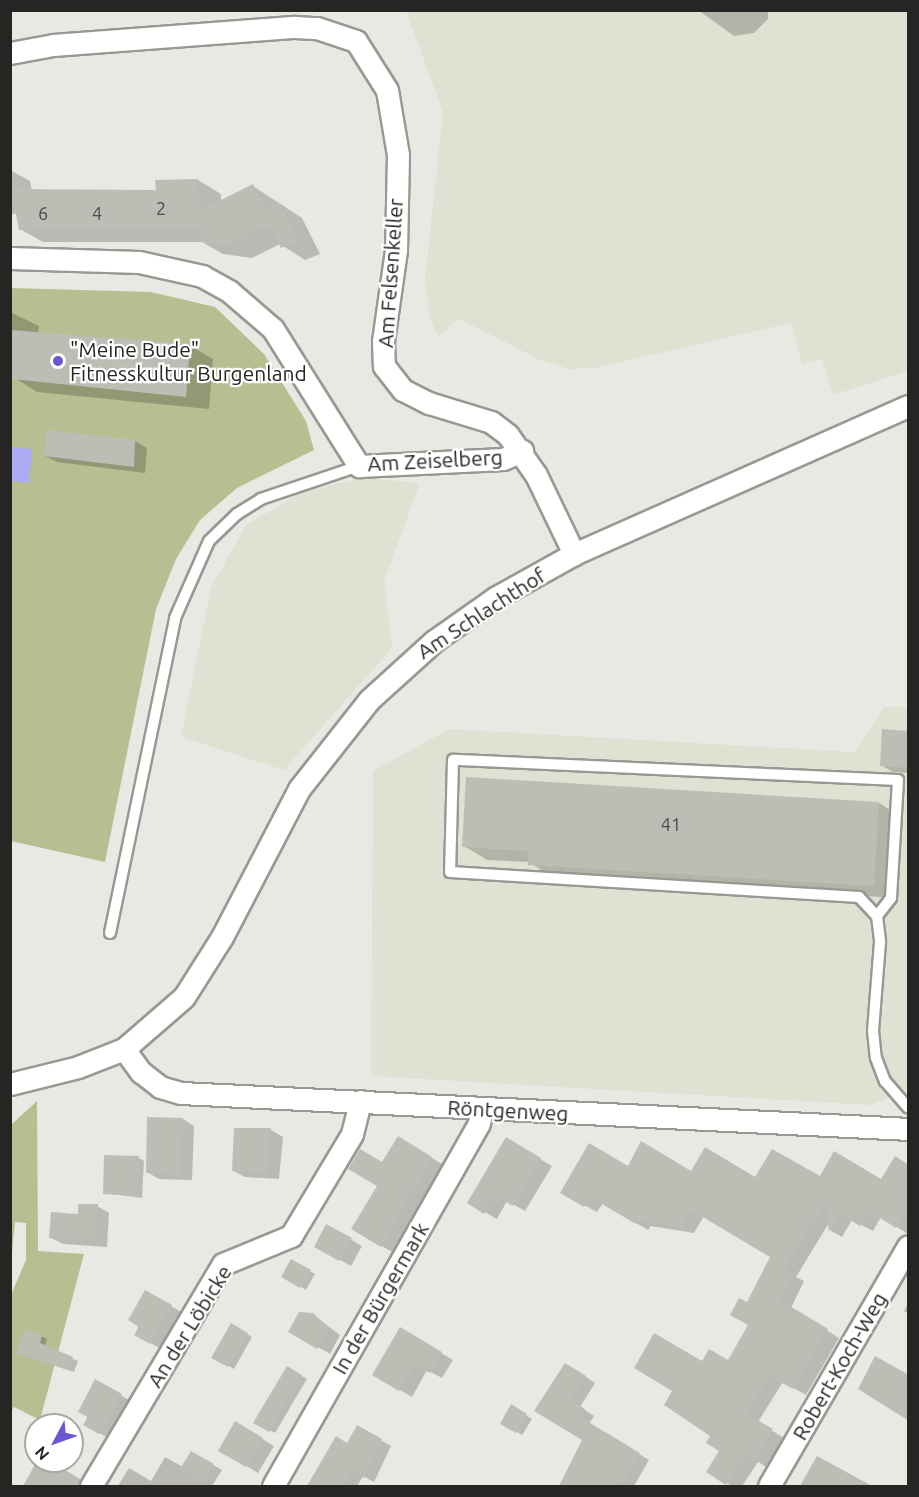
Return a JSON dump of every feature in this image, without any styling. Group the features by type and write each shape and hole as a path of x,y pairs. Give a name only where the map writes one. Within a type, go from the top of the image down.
{"street":[{"name":"Am Felsenkeller","path":"10,53 53,45 295,27 317,28 356,41 387,90 398,155 396,250 383,341 384,366 403,390 429,403 491,422 522,451 574,554"},
{"name":"Am Zeiselberg","path":"10,258 140,262 202,276 230,291 273,329 359,466 482,460 513,456 522,451"},
{"name":"Am Schlachthof","path":"10,1084 78,1067 124,1049 184,997 222,937 282,817 322,758 369,700 409,661 464,618 574,554 909,406"},
{"name":"Röntgenweg","path":"124,1049 141,1072 170,1091 482,1109 909,1129"},
{"name":"An der Löbicke","path":"91,1486 223,1264 291,1236 352,1134 360,1101"},
{"name":"In der Bürgermark","path":"273,1486 479,1123 482,1109"},
{"name":"Robert-Koch-Weg","path":"769,1486 909,1246"}],"lane":[{"path":"110,933 175,618 209,541 237,514 261,499 359,466"},
{"path":"877,916 891,898 898,780 453,760 450,872 859,897 877,916 880,942 873,1031 876,1058 885,1081 909,1107"}],"shaded area":[{"path":"406,11 908,11 908,371 833,395 822,359 802,364 791,323 594,368 569,369 538,359 459,319 439,336 430,320 425,280 443,112"},
{"path":"364,478 420,483 384,581 392,648 284,770 181,737 211,588 246,525 304,491"},
{"path":"884,707 908,707 908,1089 870,1105 371,1076 373,771 449,729 854,752"}],"green space":[{"path":"11,288 151,292 215,307 264,354 306,421 314,450 237,488 200,520 176,559 156,609 105,862 11,841"},
{"path":"37,1101 38,1251 84,1254 42,1413 26,1413 14,1407 11,1411 11,1295 26,1260 26,1223 15,1222 11,1263 11,1125"}],"water":[{"path":"11,447 32,449 29,483 11,481"}],"building":[{"path":"198,179 199,211 253,184 266,209 279,203 298,241 281,248 269,225 228,246 198,241 199,229 19,230 11,189 156,190 155,180"},
{"path":"10,330 190,344 186,397 12,379"},
{"path":"46,430 135,440 134,467 44,456"},
{"path":"882,729 909,731 909,768 880,766"},
{"path":"466,777 879,802 874,886 528,865 528,851 462,847"},
{"path":"147,1117 183,1118 181,1175 146,1173"},
{"path":"234,1128 271,1128 268,1173 232,1171"},
{"path":"398,1136 432,1157 381,1247 351,1229 377,1186 348,1169 360,1149 382,1162"},
{"path":"506,1137 541,1158 513,1206 495,1195 484,1214 467,1203"},
{"path":"641,1141 691,1171 705,1147 755,1177 772,1149 820,1176 834,1151 881,1179 895,1156 909,1165 909,1207 896,1228 869,1211 860,1226 840,1214 829,1232 825,1203 784,1269 792,1273 780,1300 828,1329 793,1389 770,1376 747,1414 773,1429 753,1461 745,1456 726,1485 706,1472 719,1451 706,1443 710,1436 664,1405 672,1391 634,1368 654,1333 702,1361 709,1349 728,1360 748,1325 730,1315 739,1298 747,1302 770,1257 691,1210 681,1227 638,1220 636,1224 590,1197 584,1207 560,1193 589,1143 628,1166"},
{"path":"104,1155 139,1156 137,1196 103,1194"},
{"path":"78,1204 98,1204 96,1241 49,1238 51,1212 78,1214"},
{"path":"326,1224 352,1238 339,1261 314,1247"},
{"path":"291,1259 311,1270 300,1288 281,1277"},
{"path":"145,1290 172,1305 150,1344 134,1335 139,1327 128,1320"},
{"path":"299,1312 313,1313 329,1328 317,1349 288,1332"},
{"path":"231,1323 248,1333 228,1367 211,1358"},
{"path":"400,1327 442,1352 430,1373 415,1365 399,1391 372,1375"},
{"path":"25,1329 42,1335 40,1343 73,1357 68,1370 16,1353"},
{"path":"875,1356 909,1375 909,1421 858,1389"},
{"path":"565,1363 586,1376 571,1400 585,1409 580,1417 640,1453 621,1486 559,1486 582,1440 534,1411"},
{"path":"287,1366 302,1375 269,1432 253,1423"},
{"path":"95,1379 122,1394 99,1434 84,1426 88,1417 78,1412"},
{"path":"511,1404 527,1414 516,1433 500,1424"},
{"path":"235,1421 263,1438 246,1467 218,1451"},
{"path":"357,1425 382,1439 364,1478 352,1471 343,1486 307,1486 336,1436 347,1443"},
{"path":"191,1451 214,1464 202,1482 180,1469"},
{"path":"817,1456 872,1486 800,1486"},
{"path":"30,1473 70,1473 80,1479 78,1486 23,1486"}],"place":[{"name":"\"Meine Bude\" Fitnesskultur Burgenland","path":"58,361"}]}
